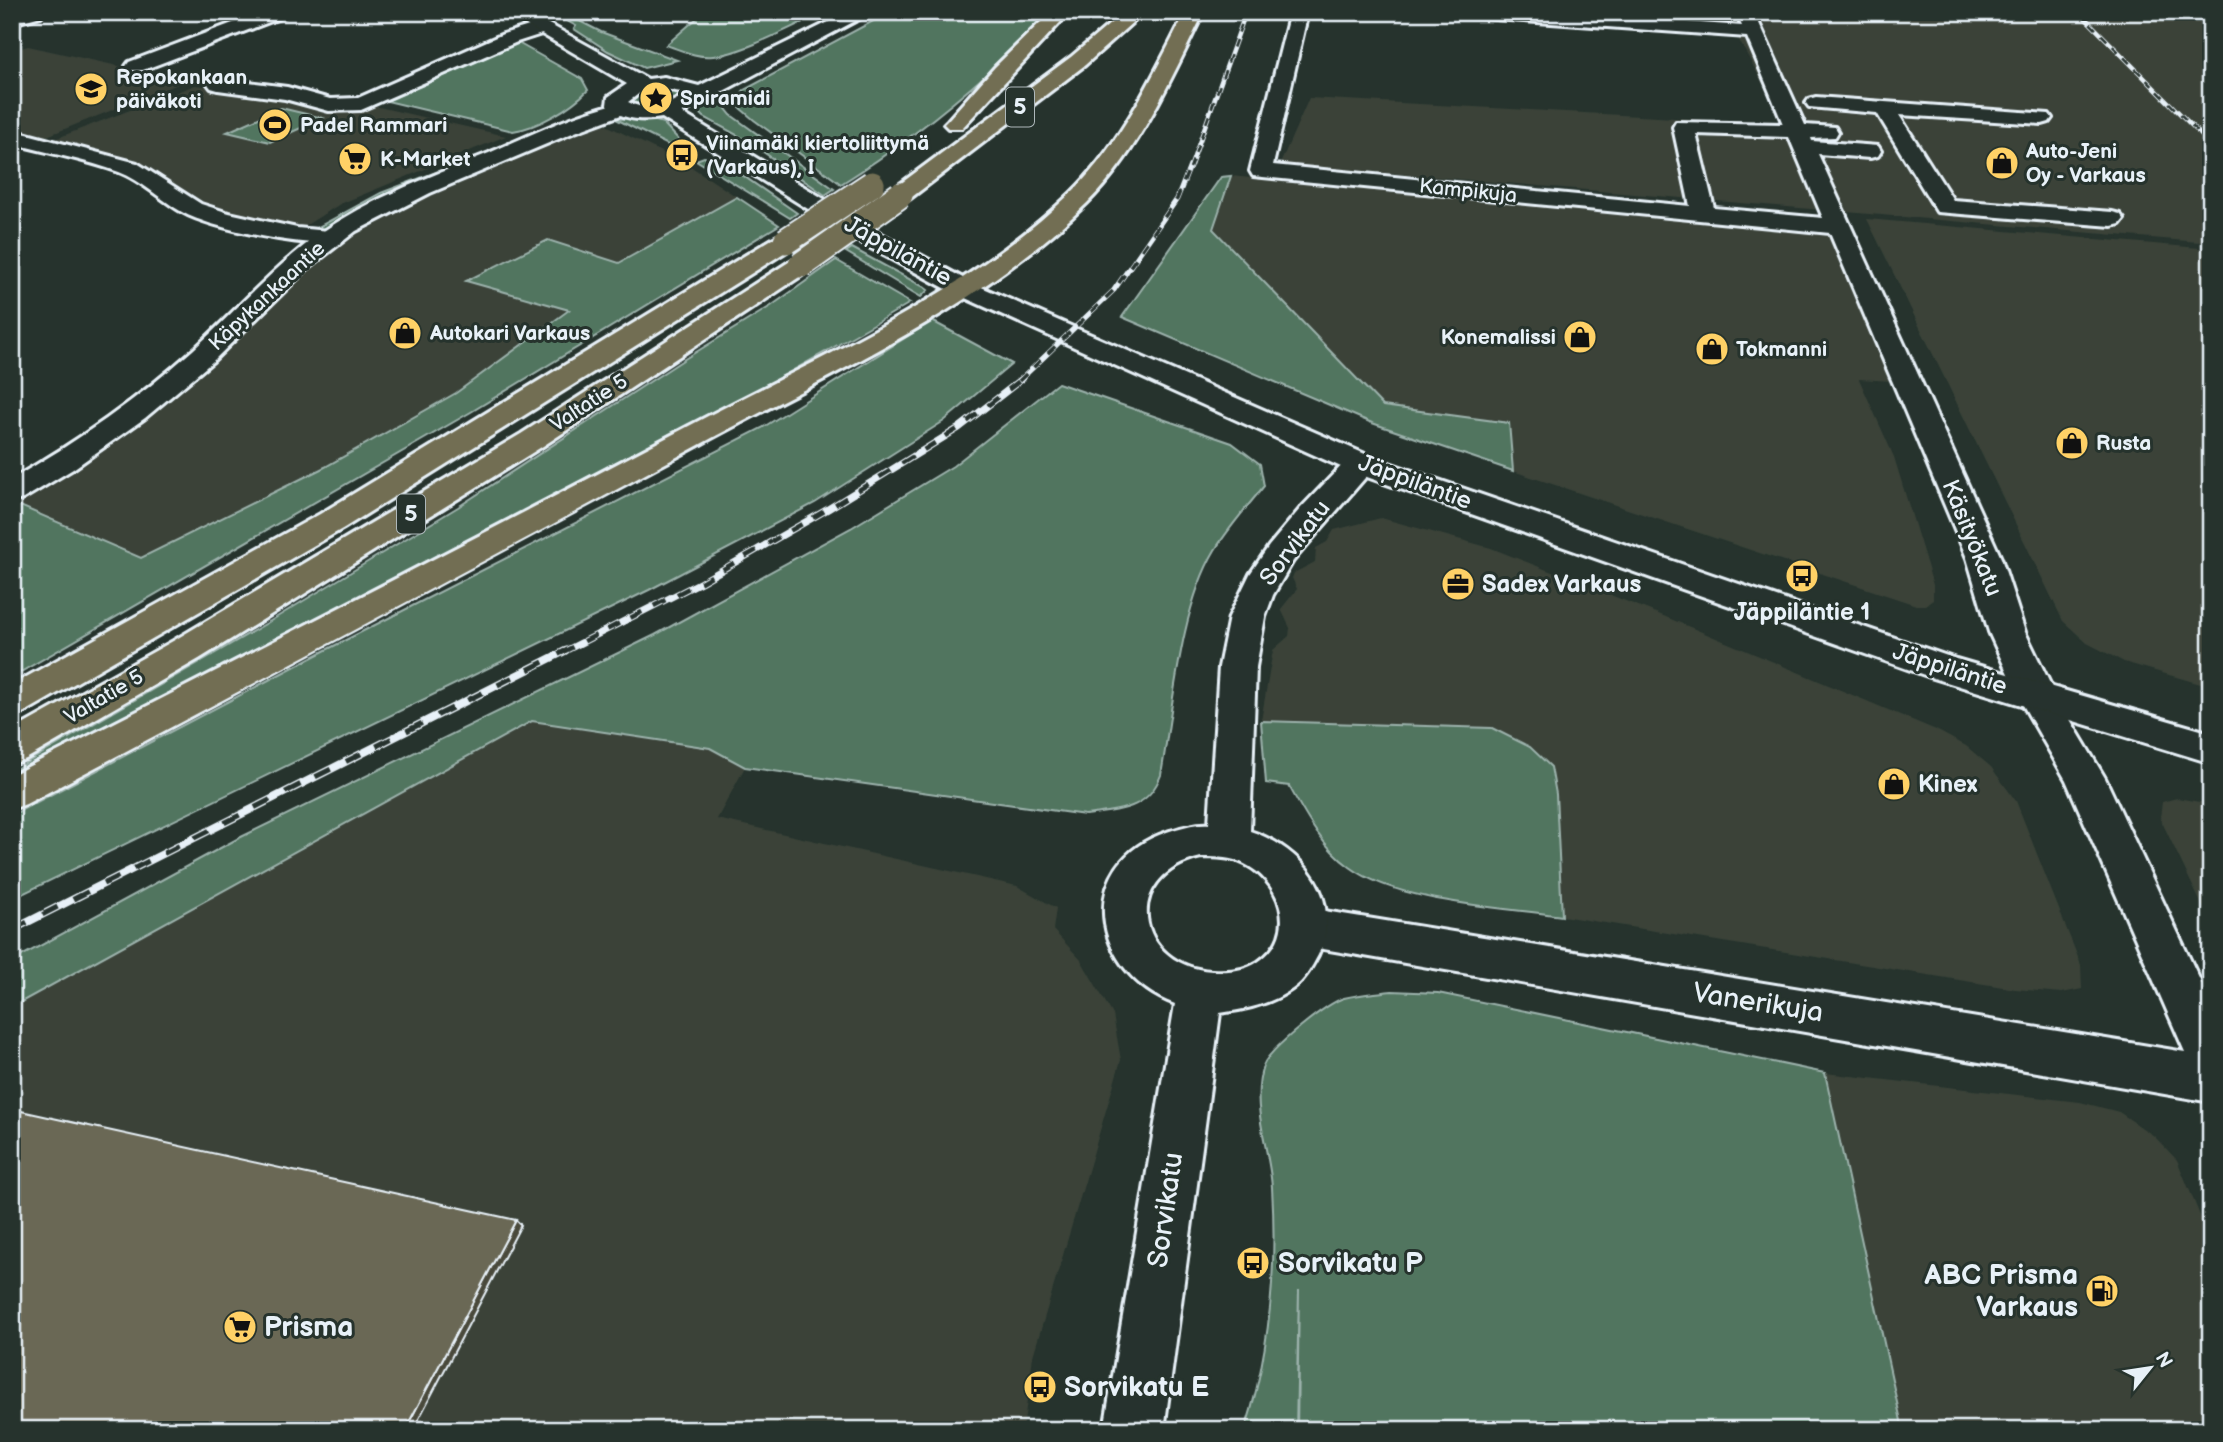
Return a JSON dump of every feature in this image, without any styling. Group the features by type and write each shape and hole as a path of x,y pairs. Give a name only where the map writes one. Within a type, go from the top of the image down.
{"highway":[{"path":"956,124 1002,71 1061,12"},
{"name":"Valtatie 5","path":"12,702 332,521 793,253 900,195 1078,61 1135,12"},
{"path":"12,793 461,561 963,288 1061,215 1104,173 1129,137 1195,12"},
{"name":"5","path":"934,140 1037,64"},
{"name":"Valtatie 5","path":"12,748 186,650 532,440 793,253 885,175"}],"street":[{"path":"12,19 35,12"},
{"path":"136,66 279,12"},
{"path":"513,12 684,105 693,97 863,12"},
{"name":"Kampikuja","path":"1299,12 1261,171 1838,227"},
{"path":"1467,12 1749,22"},
{"name":"Käsityökatu","path":"1749,22 1809,137 1838,227 1984,558 2007,632 2038,698 2085,778 2211,1057"},
{"path":"218,84 288,93 329,105 351,105 368,102 510,38 542,28"},
{"path":"644,85 618,97 617,105 643,112 669,97 785,50"},
{"name":"Jäppiläntie","path":"669,97 877,242 963,288 1361,464 1943,668 2211,748"},
{"path":"1816,103 2042,118"},
{"name":"Käpykankaantie","path":"12,492 50,471 154,398 285,275 330,237 393,202 594,116 622,108"},
{"path":"1885,109 1945,207 2112,219"},
{"path":"1704,214 1684,127 1809,137 1870,151"},
{"path":"23,139 129,168 193,209 223,219 297,235 330,237"},
{"name":"Sorvikatu","path":"1228,841 1238,663 1247,617 1278,558 1309,517 1361,464"},
{"path":"1201,840 1228,841 1254,849 1276,863 1294,881 1304,903 1306,927 1299,950 1283,971 1259,985 1231,992 1201,991 1172,982 1148,965 1132,944 1124,920 1125,897 1135,875 1152,858 1175,845 1201,840"},
{"name":"Vanerikuja","path":"1306,927 2211,1079"},
{"name":"Sorvikatu","path":"1134,1430 1201,991"}],"shaded area":[{"path":"1633,12 2211,12 2211,243 1280,164 1309,98 1785,124 1728,20"},
{"name":"Repokankaan päiväkoti","path":"28,46 183,82 42,138 12,137 12,51"},
{"path":"195,85 257,92 354,110 374,106 506,136 340,204 300,229 255,220 207,204 138,162 52,140"},
{"path":"602,123 690,166 737,197 619,263 548,240 467,281 570,309 456,393 325,467 141,558 18,505 85,461 199,373 307,267 349,234 431,193"},
{"path":"1231,176 1509,204 1827,230 1892,381 1859,379 1894,457 1933,585 1933,600 1926,605 1916,605 1513,471 1509,423 1383,406 1213,229"},
{"path":"1867,219 2211,249 2211,687 2124,662 2087,643 2063,621"},
{"path":"1381,518 1491,548 1661,615 1936,730 1966,746 1991,767 2016,801 2081,965 2082,989 2062,993 2015,989 1562,916 1556,794 1551,767 1292,721 1261,721 1273,650 1289,636 1290,628 1281,609 1297,589 1292,578 1294,573 1315,562 1316,548 1327,542 1334,530"},
{"path":"532,721 710,748 745,767 717,819 1017,886 1056,908 1053,930 1081,960 1113,1015 1121,1060 1033,1356 1023,1430 12,1430 12,1007"},
{"path":"2177,798 2211,804 2211,924 2160,818 2162,802"},
{"path":"1825,1073 2080,1102 2119,1112 2154,1136 2177,1160 2211,1242 2211,1430 1903,1430"}],"green space":[{"path":"551,12 562,12 601,32 677,60 644,68 608,51 574,29 576,26"},
{"path":"704,12 824,12 753,45 725,54 701,56 666,45"},
{"path":"890,12 1052,12 1022,43 954,102 899,145 841,184 754,120 740,108 738,97 744,90"},
{"path":"518,43 582,79 588,90 553,116 513,131 387,101"},
{"path":"730,86 723,105 731,115 834,189 825,195 746,140 698,111 708,99"},
{"path":"664,88 683,93 682,99 651,107 632,102 640,92"},
{"name":"Padel Rammari","path":"281,108 323,118 270,142 227,132"},
{"path":"646,118 663,123 682,143 670,146 616,119"},
{"path":"704,157 726,164 797,213 790,218 696,160"},
{"path":"441,170 444,172 328,229 313,230 381,193"},
{"path":"1231,176 1213,229 1383,406 1509,423 1513,471 1372,423 1122,317 1221,177"},
{"path":"737,197 779,225 471,412 12,677 12,508 18,505 141,558 325,467 456,393 569,310 466,281 548,240 619,263"},
{"path":"852,248 928,290 921,297 846,252"},
{"path":"836,260 910,303 689,428 578,487 12,775 12,771 267,623 458,507 683,360 771,306"},
{"path":"932,321 1012,364 944,421 815,503 649,590 12,899 12,815 324,651 762,428"},
{"path":"1058,383 1232,443 1260,464 1264,486 1215,550 1193,600 1179,659 1161,775 1148,796 1140,802 1120,810 1085,815 745,767 710,748 532,721 12,1007 12,961 237,839 655,635 851,528 953,466"},
{"path":"1261,721 1492,728 1530,747 1551,767 1556,794 1562,916 1422,896 1370,879 1350,867 1323,840 1289,786 1266,783"},
{"path":"1392,991 1438,993 1825,1073 1903,1430 1297,1430 1299,1290 1296,1430 1245,1430 1254,1401 1266,1340 1272,1279 1272,1187 1258,1096 1263,1066 1287,1038 1312,1017 1336,1002 1344,998"}],"building":[{"name":"Prisma","path":"12,1109 516,1220 405,1430 12,1430"}],"railway":[{"path":"1190,168 1246,12"},
{"path":"2079,12 2211,145"},
{"path":"1019,381 1114,290 1177,199 1190,166"},
{"path":"561,653 701,582 828,509 959,428 1022,379"},
{"path":"12,930 565,651"}],"place":[{"name":"Repokankaan päiväkoti","path":"91,89"},
{"name":"Spiramidi","path":"656,98"},
{"name":"Padel Rammari","path":"275,125"},
{"name":"Viinamäki kiertoliittymä (Varkaus), I","path":"682,155"},
{"name":"K-Market","path":"355,159"},
{"name":"Auto-Jeni Oy - Varkaus","path":"2002,163"},
{"name":"Autokari Varkaus","path":"405,333"},
{"name":"Konemalissi","path":"1580,337"},
{"name":"Tokmanni","path":"1712,349"},
{"name":"Rusta","path":"2072,443"},
{"name":"Jäppiläntie 1","path":"1802,576"},
{"name":"Sadex Varkaus","path":"1458,584"},
{"name":"Kinex","path":"1894,784"},
{"name":"Sorvikatu P","path":"1253,1263"},
{"name":"ABC Prisma Varkaus","path":"2102,1291"},
{"name":"Prisma","path":"240,1327"},
{"name":"Sorvikatu E","path":"1040,1387"}]}
